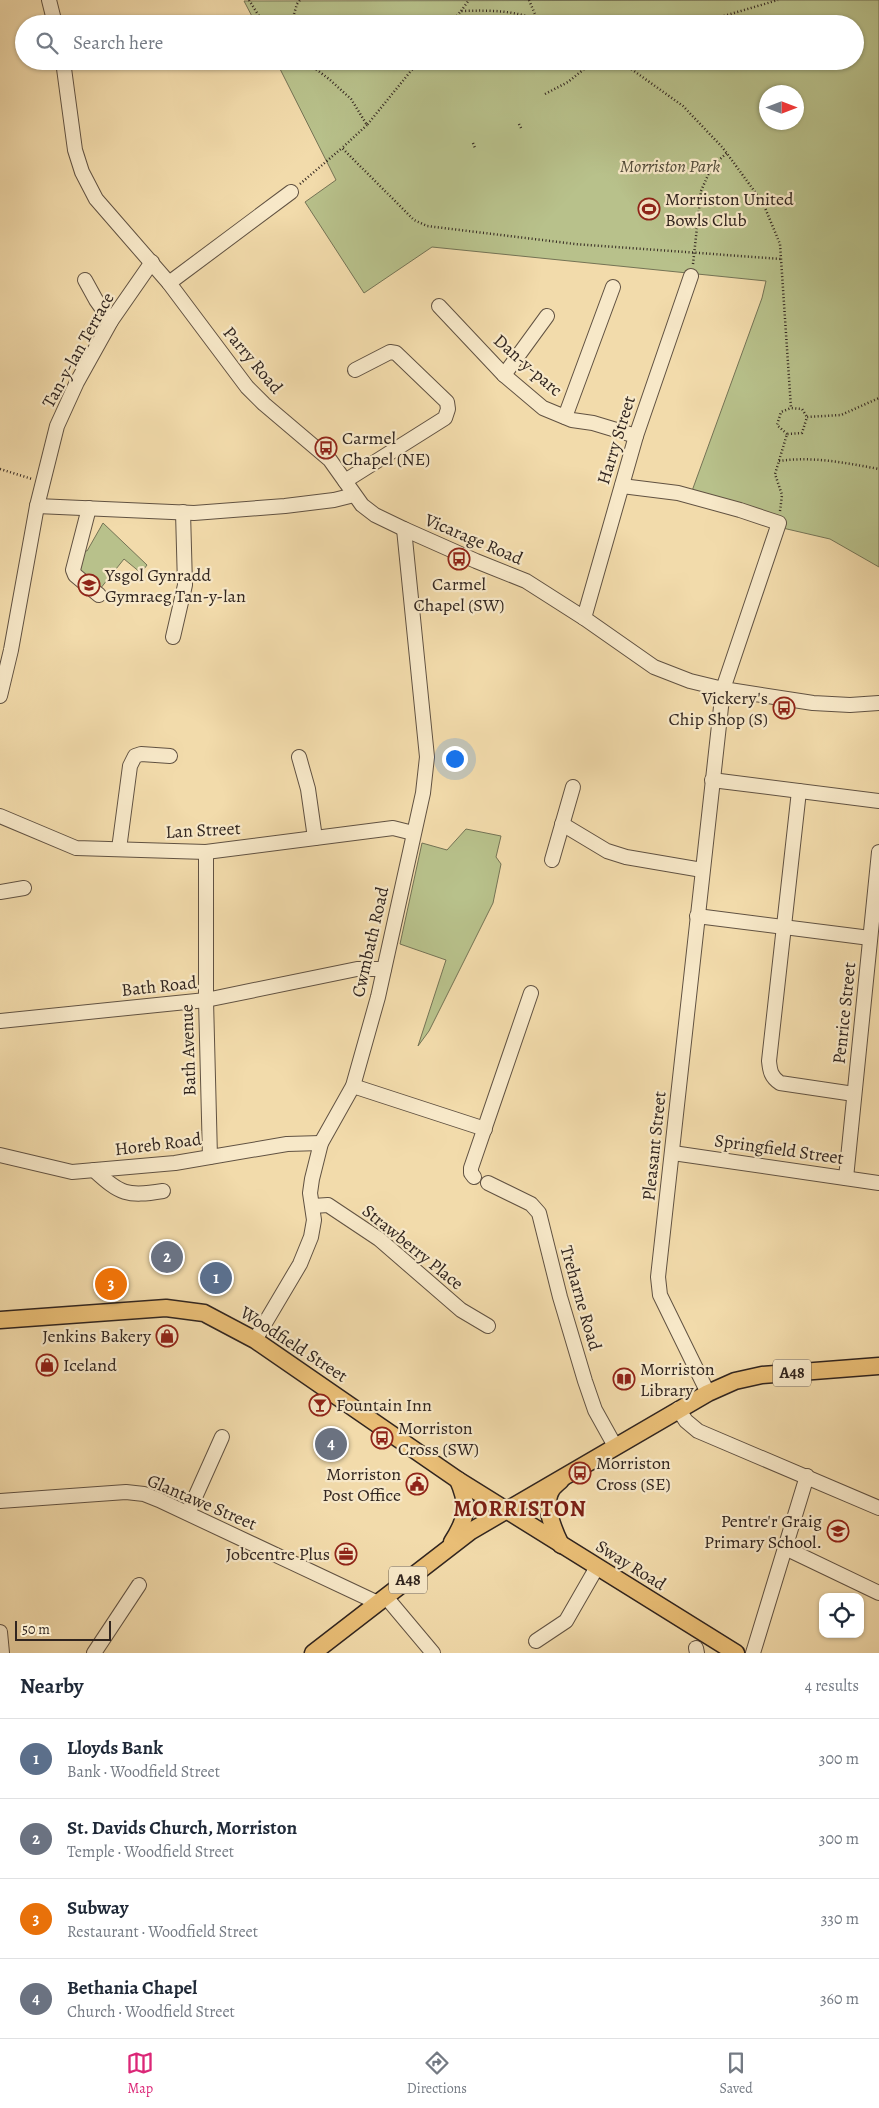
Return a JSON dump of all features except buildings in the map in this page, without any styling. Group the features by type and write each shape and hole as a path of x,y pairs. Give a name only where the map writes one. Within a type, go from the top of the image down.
{"main road":[{"name":"Woodfield Street","path":"0,1320 166,1308 188,1310 212,1316 256,1340 458,1480 505,1510"},
{"name":"A48","path":"313,1653 471,1531 708,1393 735,1381 762,1375 879,1366"},
{"path":"560,1544 548,1508 550,1490 568,1473"},
{"path":"448,1548 460,1531 466,1511 466,1497 458,1480"},
{"name":"Sway Road","path":"505,1510 736,1653"}],"street":[{"path":"49,0 53,15"},
{"name":"Parry Road","path":"64,70 70,125 82,172 96,199 170,283 247,387 264,404 330,460 354,495"},
{"path":"170,283 291,192"},
{"name":"Tan-y-lan Terrace","path":"0,696 6,651 43,482 58,426 78,382 111,321 152,262"},
{"name":"Harry Street","path":"584,618 636,436 691,276"},
{"path":"84,280 111,321"},
{"path":"565,417 613,287"},
{"name":"Dan-y-parc","path":"439,306 504,375 543,408 565,417 636,436"},
{"path":"504,375 547,316"},
{"path":"345,481 445,418 448,410 447,402 396,352 390,352 355,370"},
{"path":"562,824 607,850 626,857 702,870 723,689 779,523 678,493 622,486"},
{"path":"38,506 183,512 285,506 334,500 354,495"},
{"name":"Vicarage Road","path":"354,495 362,505 375,515 476,561 526,581 584,618 654,667 690,682 813,703 879,703"},
{"path":"89,508 74,570 75,575 99,595"},
{"path":"173,637 185,585 183,512"},
{"name":"Cwmbath Road","path":"256,1340 300,1264 311,1237 314,1220 310,1193 321,1143 353,1086 378,997 423,793 428,756 404,529"},
{"path":"119,850 130,766 134,756 141,754 170,756"},
{"path":"299,757 308,789 315,838"},
{"path":"712,780 879,801"},
{"path":"552,860 573,787"},
{"path":"799,791 768,1061 773,1079 789,1085 854,1094"},
{"name":"Lan Street","path":"0,816 76,848 119,850 206,852 393,828 413,833"},
{"name":"Bath Avenue","path":"206,852 206,1000 210,1157"},
{"name":"Penrice Street","path":"846,1178 879,852"},
{"name":"Pleasant Street","path":"702,870 673,1153 658,1277 660,1295 708,1393"},
{"path":"0,892 24,888"},
{"path":"697,916 870,938"},
{"name":"Bath Road","path":"0,1021 206,1000 357,969 384,969"},
{"path":"474,1177 471,1173 471,1168 531,993"},
{"path":"353,1086 485,1130"},
{"name":"Horeb Road","path":"0,1155 72,1172 175,1163 287,1144 321,1143"},
{"name":"Springfield Street","path":"673,1153 879,1183"},
{"path":"94,1170 114,1188 127,1193 143,1194 163,1191"},
{"name":"Treharne Road","path":"488,1183 531,1204 539,1213 560,1297 595,1410 615,1446"},
{"name":"Strawberry Place","path":"313,1206 328,1205 378,1239 461,1310 488,1326"},
{"path":"678,1409 686,1421 698,1431 879,1508"},
{"path":"188,1513 222,1437"},
{"path":"753,1653 807,1476"},
{"name":"Glantawe Street","path":"0,1501 126,1492 144,1494 382,1600"},
{"path":"785,1548 879,1593"},
{"path":"536,1641 566,1621 597,1567"},
{"path":"94,1653 139,1585"},
{"path":"382,1600 433,1653"},
{"path":"0,1632 2,1653"}],"path":[{"path":"249,0 258,15"},
{"path":"294,15 300,0"},
{"path":"458,15 469,0"},
{"path":"529,0 535,15"},
{"path":"727,15 778,0"},
{"path":"461,11 520,12 527,15"},
{"path":"317,70 351,99 367,125"},
{"path":"291,192 367,125 412,70"},
{"path":"545,94 568,82 583,70"},
{"path":"633,70 683,106 727,153 763,204 780,244 791,408"},
{"path":"520,124 522,130"},
{"path":"473,143 475,148"},
{"path":"342,148 414,220 427,226 576,244 781,259"},
{"path":"694,254 701,191 712,166 727,153"},
{"path":"807,417 841,415 879,398"},
{"path":"791,408 802,409 807,417 802,433 788,434 778,425 781,412 791,408"},
{"path":"779,523 782,495 775,474 788,434"},
{"path":"779,460 801,458 841,462 879,470"},
{"path":"0,469 43,482"}],"green space":[{"name":"Morriston Park","path":"879,0 879,567 830,539 774,526 688,502 762,298 766,281 432,247 364,293 305,202 336,180 281,70 864,70 864,15 251,15 244,1"},
{"path":"103,523 147,565 141,573 124,559 100,589 78,571 82,550 87,551"},
{"path":"466,829 501,836 496,857 501,864 493,903 429,1031 418,1046 446,960 400,944 422,843 447,850"}],"place":[{"name":"Morriston United Bowls Club","path":"649,209"},
{"name":"Carmel Chapel (NE)","path":"326,448"},
{"name":"Carmel Chapel (SW)","path":"459,559"},
{"name":"Ysgol Gynradd Gymraeg Tan-y-lan","path":"89,585"},
{"name":"Vickery's Chip Shop (S)","path":"784,708"},
{"name":"St. Davids Church, Morriston","path":"167,1257"},
{"name":"Lloyds Bank","path":"216,1278"},
{"name":"Subway","path":"111,1284"},
{"name":"Jenkins Bakery","path":"167,1336"},
{"name":"Iceland","path":"47,1365"},
{"name":"Morriston Library","path":"624,1379"},
{"name":"Fountain Inn","path":"320,1405"},
{"name":"Morriston Cross (SW)","path":"382,1438"},
{"name":"Bethania Chapel","path":"331,1444"},
{"name":"Morriston Cross (SE)","path":"580,1473"},
{"name":"Morriston Post Office","path":"417,1484"},
{"name":"Pentre'r Graig Primary School.","path":"838,1531"},
{"name":"Jobcentre Plus","path":"346,1554"}],"district":[{"name":"MORRISTON","path":"520,1509"}]}
